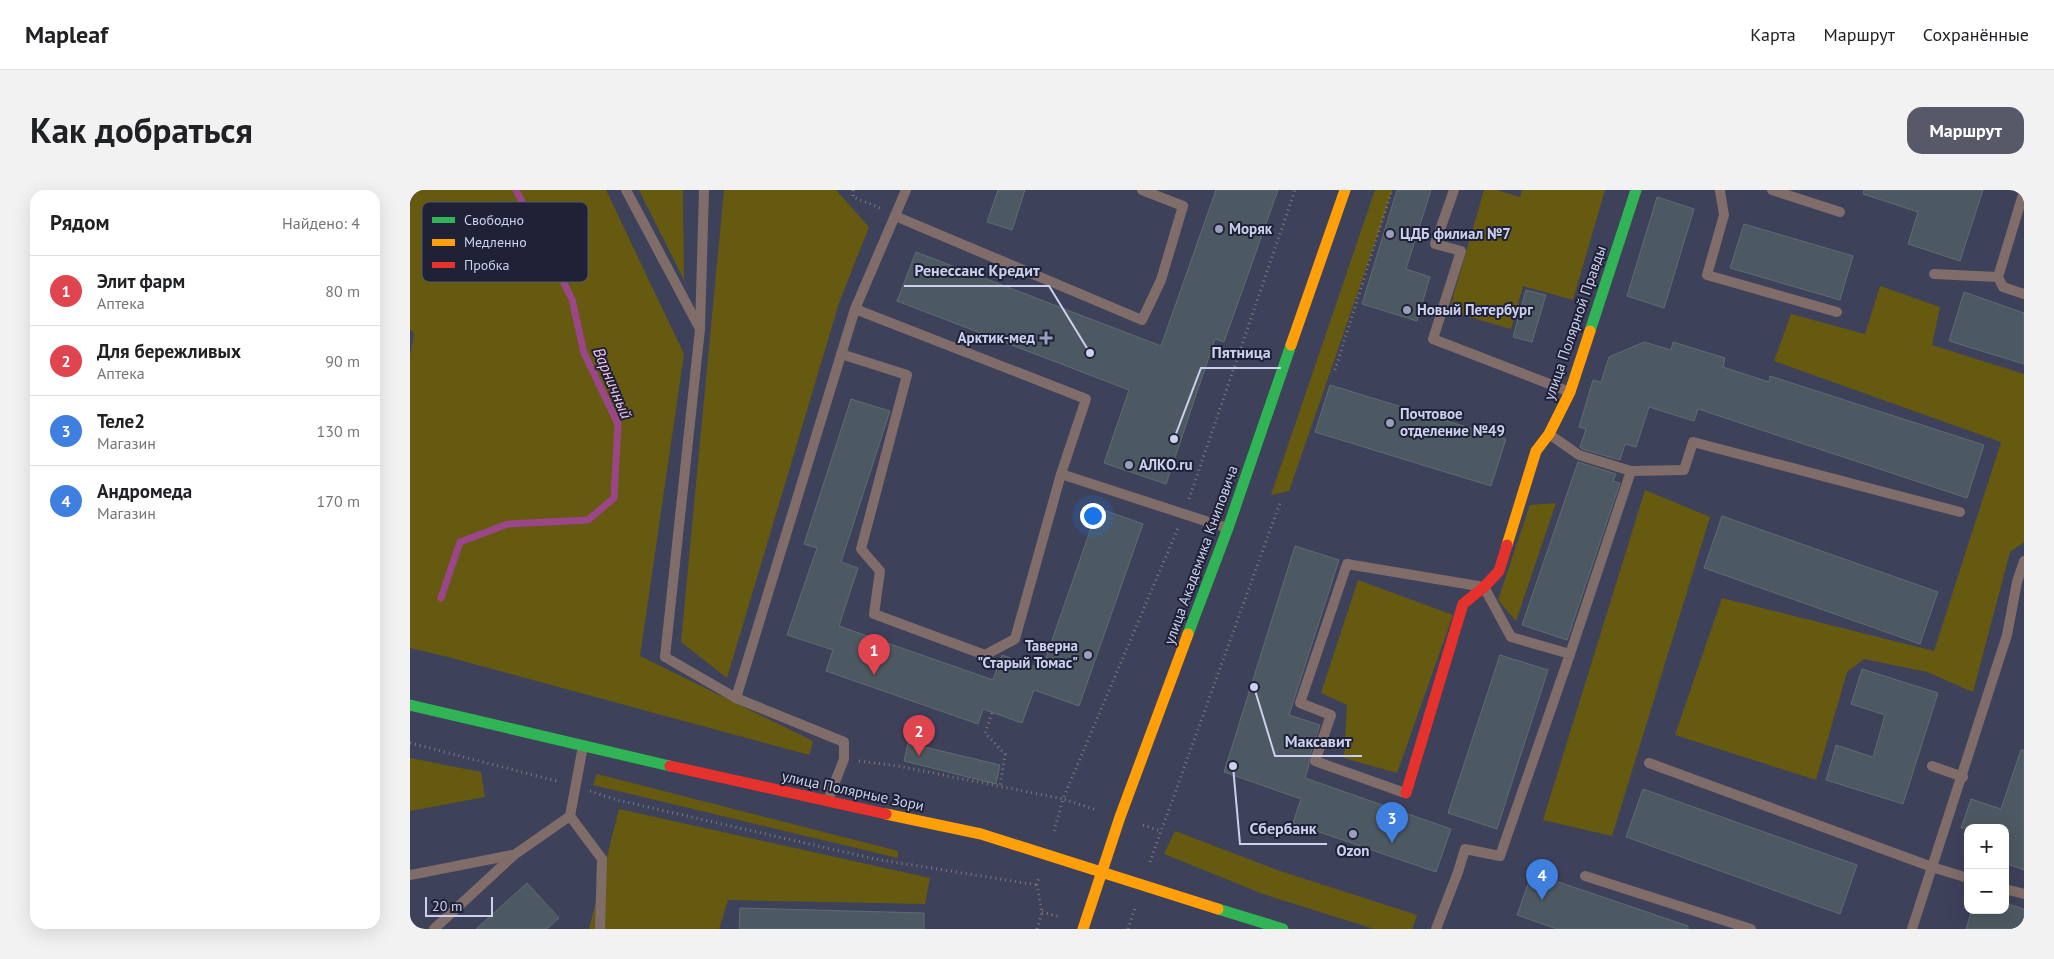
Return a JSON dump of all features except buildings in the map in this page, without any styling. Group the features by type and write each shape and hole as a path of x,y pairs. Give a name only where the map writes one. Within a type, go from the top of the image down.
{"main road":[{"name":"улица Академика Книповича","path":"1083,929 1124,809 1228,528 1345,190"},
{"name":"улица Полярной Правды","path":"1406,793 1463,604 1484,587 1499,571 1536,451 1549,434 1570,392 1636,190"},
{"name":"улица Полярные Зори","path":"410,705 827,802 980,834 1283,929"}],"lane":[{"path":"626,190 700,329"},
{"path":"704,190 700,329 665,657 736,698 844,742 844,759 827,802"},
{"path":"736,698 856,309 906,190"},
{"path":"896,216 1142,320 1161,280 1183,206 1142,190"},
{"path":"1454,190 1435,244 1461,251 1433,339 1570,392"},
{"path":"1720,190 1724,215 1707,275 1836,312"},
{"path":"1772,190 1840,212"},
{"path":"2024,191 1998,277 2003,287 2024,294"},
{"path":"1934,274 1998,277"},
{"path":"841,354 908,375 861,549 880,571 874,614 985,655 1015,639 1061,474 1086,399 856,309"},
{"path":"1549,434 1579,455 1631,471 1684,470 1693,442 1960,512"},
{"path":"1436,929 1465,849 1500,856 1631,471"},
{"path":"1061,474 1228,528"},
{"path":"1912,929 1963,777 2007,635 2017,582 2024,561"},
{"path":"1406,793 1315,761 1330,714 1300,703 1347,564 1484,587 1511,637 1570,654"},
{"path":"434,929 514,855 570,816 583,746"},
{"path":"1649,763 1932,867 1964,877"},
{"path":"1932,766 1963,777"},
{"path":"570,816 602,859 600,929"},
{"path":"410,874 514,855"},
{"path":"1585,876 1751,929"},
{"path":"2009,890 2024,894"},
{"path":"1710,929 1714,918"}],"path":[{"path":"853,190 853,197 876,206"},
{"path":"844,759 898,766 1063,798 1184,515 1295,190"},
{"path":"1335,370 1392,190"},
{"path":"1161,831 1281,500"},
{"path":"992,713 985,733 1005,754 1000,787"},
{"path":"410,743 576,786 617,800 875,859 1037,885 1042,912 1036,929"}],"shaded area":[{"path":"410,190 606,190 684,354 640,656 813,741 809,755 410,648 410,355 414,334 410,329"},
{"path":"639,190 683,190 684,280"},
{"path":"724,190 836,190 869,227 839,303 727,678 681,642"},
{"path":"1375,190 1392,190 1289,491 1271,495"},
{"path":"1484,190 1497,190 1520,197 1522,190 1605,190 1573,300 1523,286 1511,329 1449,311"},
{"path":"1880,286 1940,307 1932,345 2024,374 2024,542 2010,552 1973,692 1927,672 1864,659 1847,672 1816,780 1675,735 1722,598 1934,651 2001,442 1774,361 1791,314 1865,334"},
{"path":"1645,490 1710,517 1612,836 1543,820"},
{"path":"1556,503 1516,621 1498,600 1530,505"},
{"path":"1358,580 1453,615 1397,773 1344,758 1347,705 1321,693"},
{"path":"410,758 481,772 485,797 410,811"},
{"path":"597,774 898,851 898,858 593,785"},
{"path":"619,809 930,878 925,904 728,900 719,929 589,929"},
{"path":"1175,831 1277,870 1417,915 1412,929 1374,929 1263,894 1164,854"}],"waterway":[{"name":"Варничный","path":"516,190 522,202"},
{"name":"Варничный","path":"441,598 460,542 508,524 588,520 614,498 618,424 584,353 572,299 563,282"}],"traffic: fast":[{"path":"1590,331 1636,190"},
{"path":"1188,634 1228,528 1291,345"},
{"path":"410,705 670,766"},
{"path":"1218,909 1283,929"}],"traffic: slow":[{"path":"1291,345 1345,190"},
{"path":"1507,545 1536,451 1549,434 1570,392 1590,331"},
{"path":"1083,929 1120,817 1188,634"},
{"path":"886,814 981,834 1218,909"}],"traffic: jam":[{"path":"1406,793 1463,604 1484,587 1499,571 1507,545"},
{"path":"670,766 886,814"}],"place":[{"name":"Моряк","path":"1219,229"},
{"name":"ЦДБ филиал №7","path":"1390,234"},
{"name":"Новый Петербург","path":"1407,310"},
{"name":"Арктик-мед","path":"1046,338"},
{"name":"Ренессанс Кредит","path":"1090,353"},
{"name":"Почтовое отделение №49","path":"1390,423"},
{"name":"Пятница","path":"1174,439"},
{"name":"АЛКО.ru","path":"1129,465"},
{"name":"Таверна \"Старый Томас\"","path":"1088,655"},
{"name":"Элит фарм","path":"874,675"},
{"name":"Максавит","path":"1254,687"},
{"name":"Для бережливых","path":"919,756"},
{"name":"Сбербанк","path":"1233,766"},
{"name":"Ozon","path":"1353,834"},
{"name":"Теле2","path":"1392,843"},
{"name":"Андромеда","path":"1542,900"}]}
